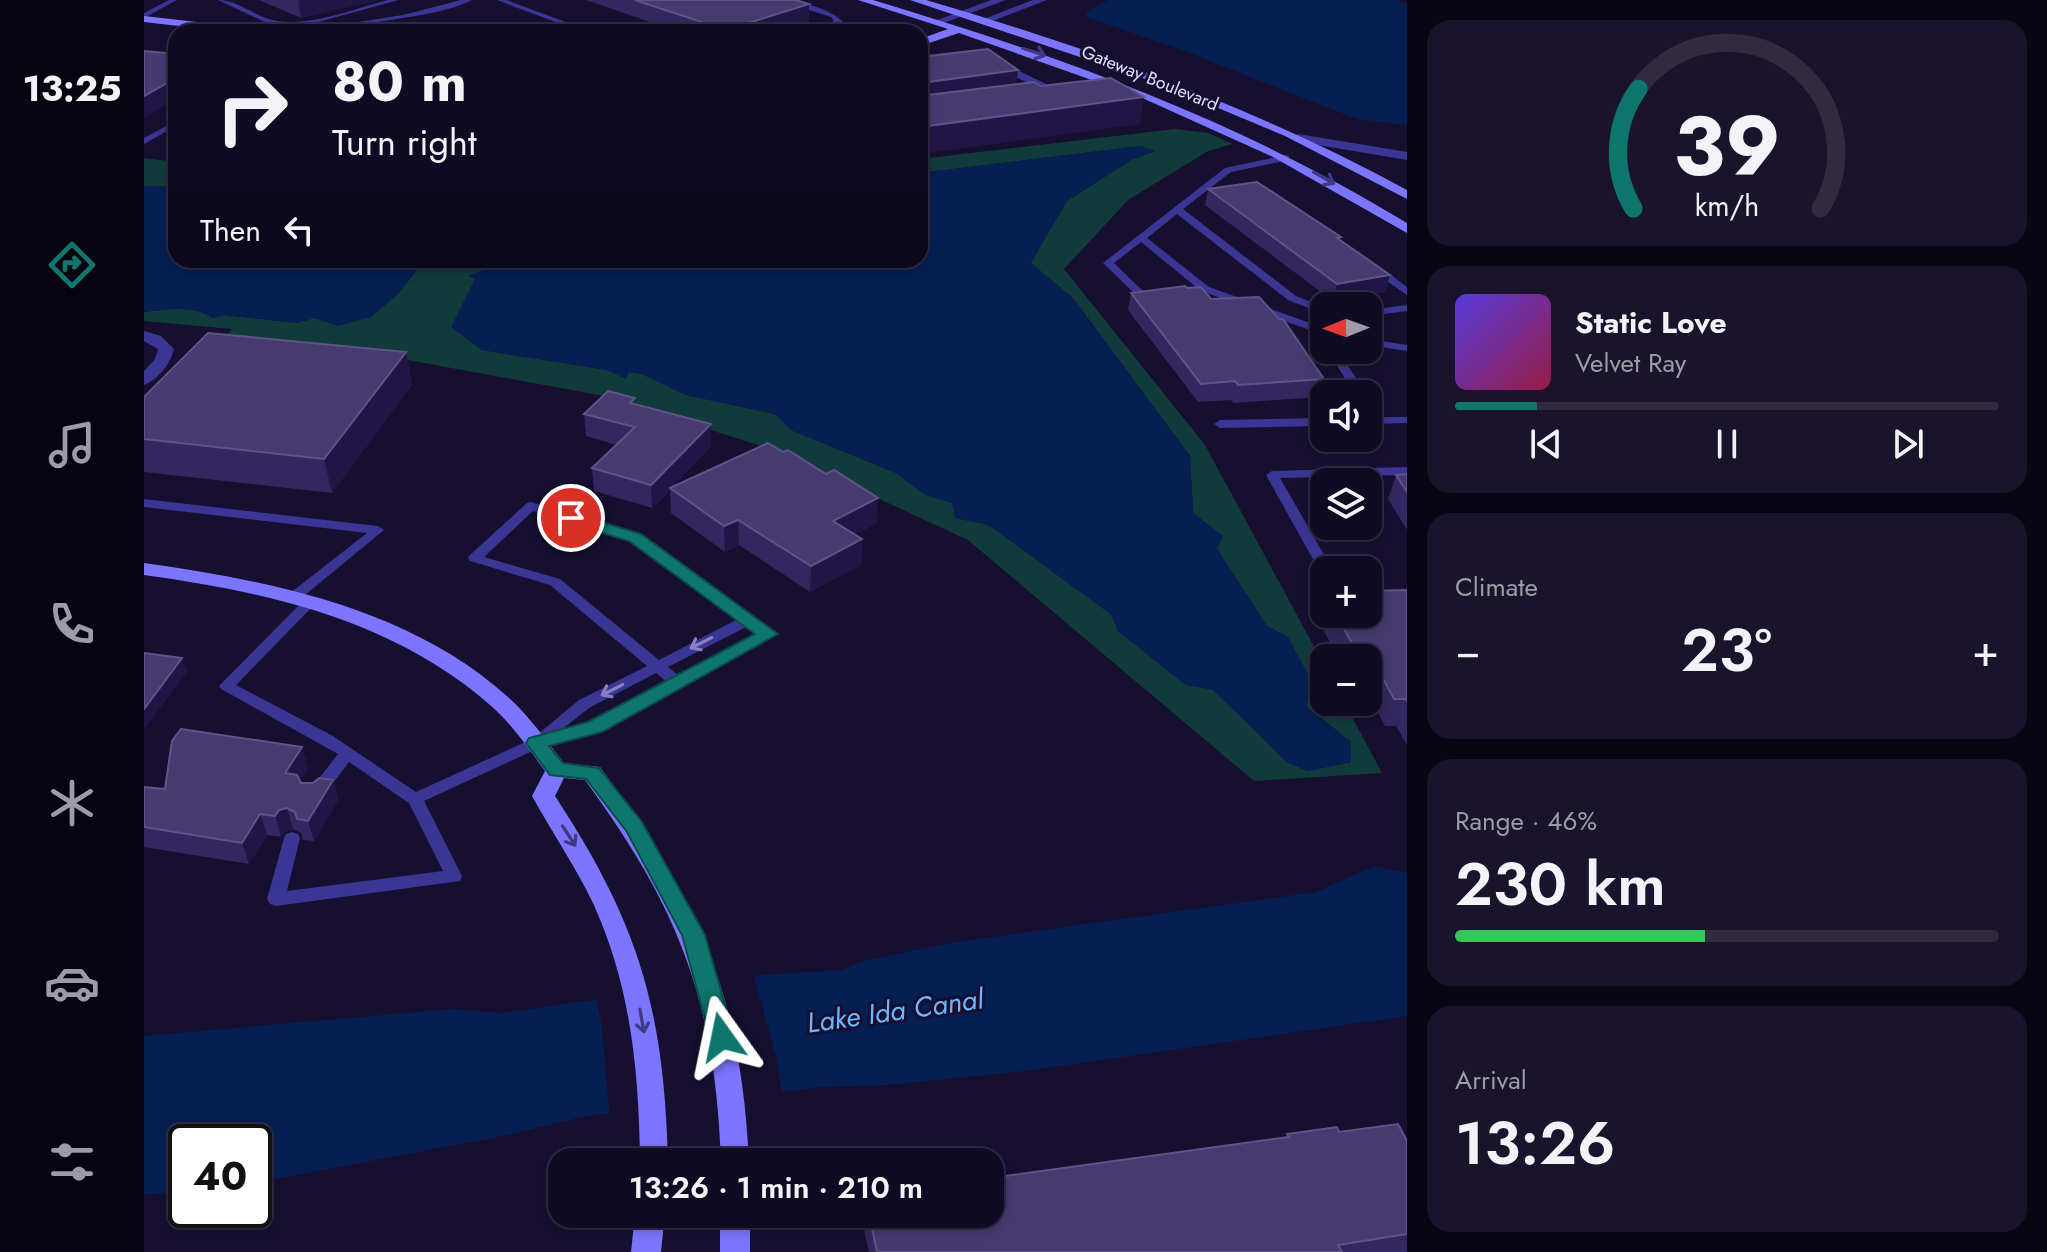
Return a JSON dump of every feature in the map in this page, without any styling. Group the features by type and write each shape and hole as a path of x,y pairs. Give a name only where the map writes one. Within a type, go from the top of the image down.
{"main road":[{"name":"Gateway Boulevard","path":"863,0 1128,85 1286,158 1407,229"},
{"name":"Gateway Boulevard","path":"915,0 1147,73 1298,138 1407,195"},
{"path":"144,18 193,24"},
{"path":"928,40 986,20"},
{"path":"928,25 937,22"},
{"path":"144,30 168,33"},
{"path":"144,569 204,577 302,600 384,629 464,673 502,703 557,770 592,773 635,828 693,935 716,1006 728,1067 734,1148"},
{"path":"557,770 543,796 578,850 623,945 641,1015 651,1078 654,1148"},
{"path":"646,1252 649,1228"},
{"path":"735,1228 735,1252"}],"street":[{"path":"937,22 1001,0"},
{"path":"986,20 1042,0"},
{"path":"973,69 1005,68 1063,95 1046,100"},
{"path":"1298,138 1407,156"},
{"path":"144,336 157,338 167,350 164,360 144,380"}],"lane":[{"path":"144,18 174,0"},
{"path":"221,0 274,23 296,23 396,0"},
{"path":"358,24 403,17 469,0"},
{"path":"500,0 567,24"},
{"path":"781,0 833,16 839,22 835,24"},
{"path":"144,3 165,5"},
{"path":"391,24 403,17"},
{"path":"144,141 168,128"},
{"path":"1205,289 1143,296 1108,263 1228,170 1286,158"},
{"path":"1228,170 1242,178"},
{"path":"1178,210 1292,298 1310,305"},
{"path":"1140,237 1205,289 1310,328"},
{"path":"1371,265 1407,292"},
{"path":"1382,311 1407,308"},
{"path":"1382,344 1407,348"},
{"path":"1382,421 1407,420"},
{"path":"1220,424 1310,422"},
{"path":"1318,556 1272,475 1407,471"},
{"path":"144,503 378,530 302,600 226,686 347,753 415,799 454,876 276,899 292,838"},
{"path":"415,799 536,743 595,727 679,684 769,634 746,621 635,537 531,506 475,558 555,582 679,684"},
{"path":"536,743 576,709 746,621"},
{"path":"313,797 347,753"}],"green space":[{"path":"1175,129 1208,133 1233,144 1208,151 1128,200 1064,269 1205,445 1313,644 1310,644 1310,709 1306,706 1288,637 1267,626 1217,549 1222,536 1193,513 1190,456 1073,298 1030,263 1067,201 1131,160 1154,151 1140,146 928,172 928,158"},
{"path":"144,158 168,161 168,187 144,186"},
{"path":"419,268 486,268 469,276 475,279 452,327 482,350 607,370 626,378 629,372 642,374 686,395 775,414 791,430 896,473 925,494 953,503 956,518 989,525 1112,615 1118,631 1186,685 1213,689 1287,762 1308,771 1351,762 1351,742 1318,716 1351,716 1382,773 1254,781 968,540 774,450 599,395 370,353 221,341 232,329 144,321 144,312 179,309 197,311 212,318 224,315 297,323 314,318 329,321 397,295"}],"water":[{"path":"1108,0 1398,0 1407,4 1407,125 1357,119 1177,48 1086,17 1087,11"},
{"path":"1140,146 1155,151 1131,160 1067,201 1031,263 1073,298 1190,456 1193,513 1223,536 1217,549 1267,626 1288,637 1310,678 1306,706 1310,709 1310,716 1318,716 1351,742 1351,762 1308,771 1287,762 1213,690 1186,685 1118,631 1112,615 989,525 955,518 952,503 925,495 896,473 791,430 775,414 686,395 642,374 629,372 626,379 607,370 482,350 451,327 475,279 468,276 486,268 928,268 928,172"},
{"path":"144,186 168,187 168,268 419,268 397,295 371,317 338,326 314,318 297,323 224,315 212,318 188,309 144,312"},
{"name":"Lake Ida Canal","path":"1375,866 1407,873 1407,1016 1025,1071 887,1085 823,1087 587,1116 498,1137 272,1180 272,1124 168,1124 168,1193 144,1194 144,1036 452,1009 503,1013 764,975 841,970 864,961 950,943 1316,892"}],"pier":[{"path":"753,972 777,1060 782,1096 610,1117 601,1021 595,995"}],"building":[{"path":"635,0 796,0 809,4 745,24 708,24"},
{"path":"988,49 1018,70 928,82 928,56"},
{"path":"144,51 168,53 168,82 144,96"},
{"path":"1111,78 1144,97 928,126 928,95 1034,82 1041,86"},
{"path":"1257,182 1341,237 1337,238 1390,275 1337,284 1208,189"},
{"path":"1185,286 1201,287 1211,299 1259,297 1279,319 1283,319 1310,359 1310,364 1314,364 1324,379 1238,385 1235,381 1201,384 1131,293"},
{"path":"208,333 406,352 324,459 144,439 144,397"},
{"path":"608,391 635,398 630,403 711,424 651,485 592,468 635,427 584,414"},
{"path":"768,443 783,452 788,450 826,474 834,470 878,498 833,521 862,539 811,566 738,520 724,526 670,488"},
{"path":"1407,474 1407,492 1396,475"},
{"path":"1407,590 1407,701 1394,699 1382,677 1382,644 1352,644 1344,628 1382,628 1382,591"},
{"path":"144,653 182,658 144,709"},
{"path":"181,729 302,747 285,773 297,775 301,783 313,783 319,778 333,780 308,821 297,819 295,812 287,808 279,810 275,816 260,814 242,843 144,827 144,787 165,789 172,741"},
{"path":"1398,1124 1407,1141 1407,1234 1338,1245 1342,1252 877,1252 872,1228 1004,1228 1004,1176 1289,1137 1287,1134 1337,1127 1339,1132"}],"route":[{"path":"571,518 635,537 746,621 769,634 595,727 536,743 557,770 592,773 635,828 693,935 710,984 722,1037"}]}
